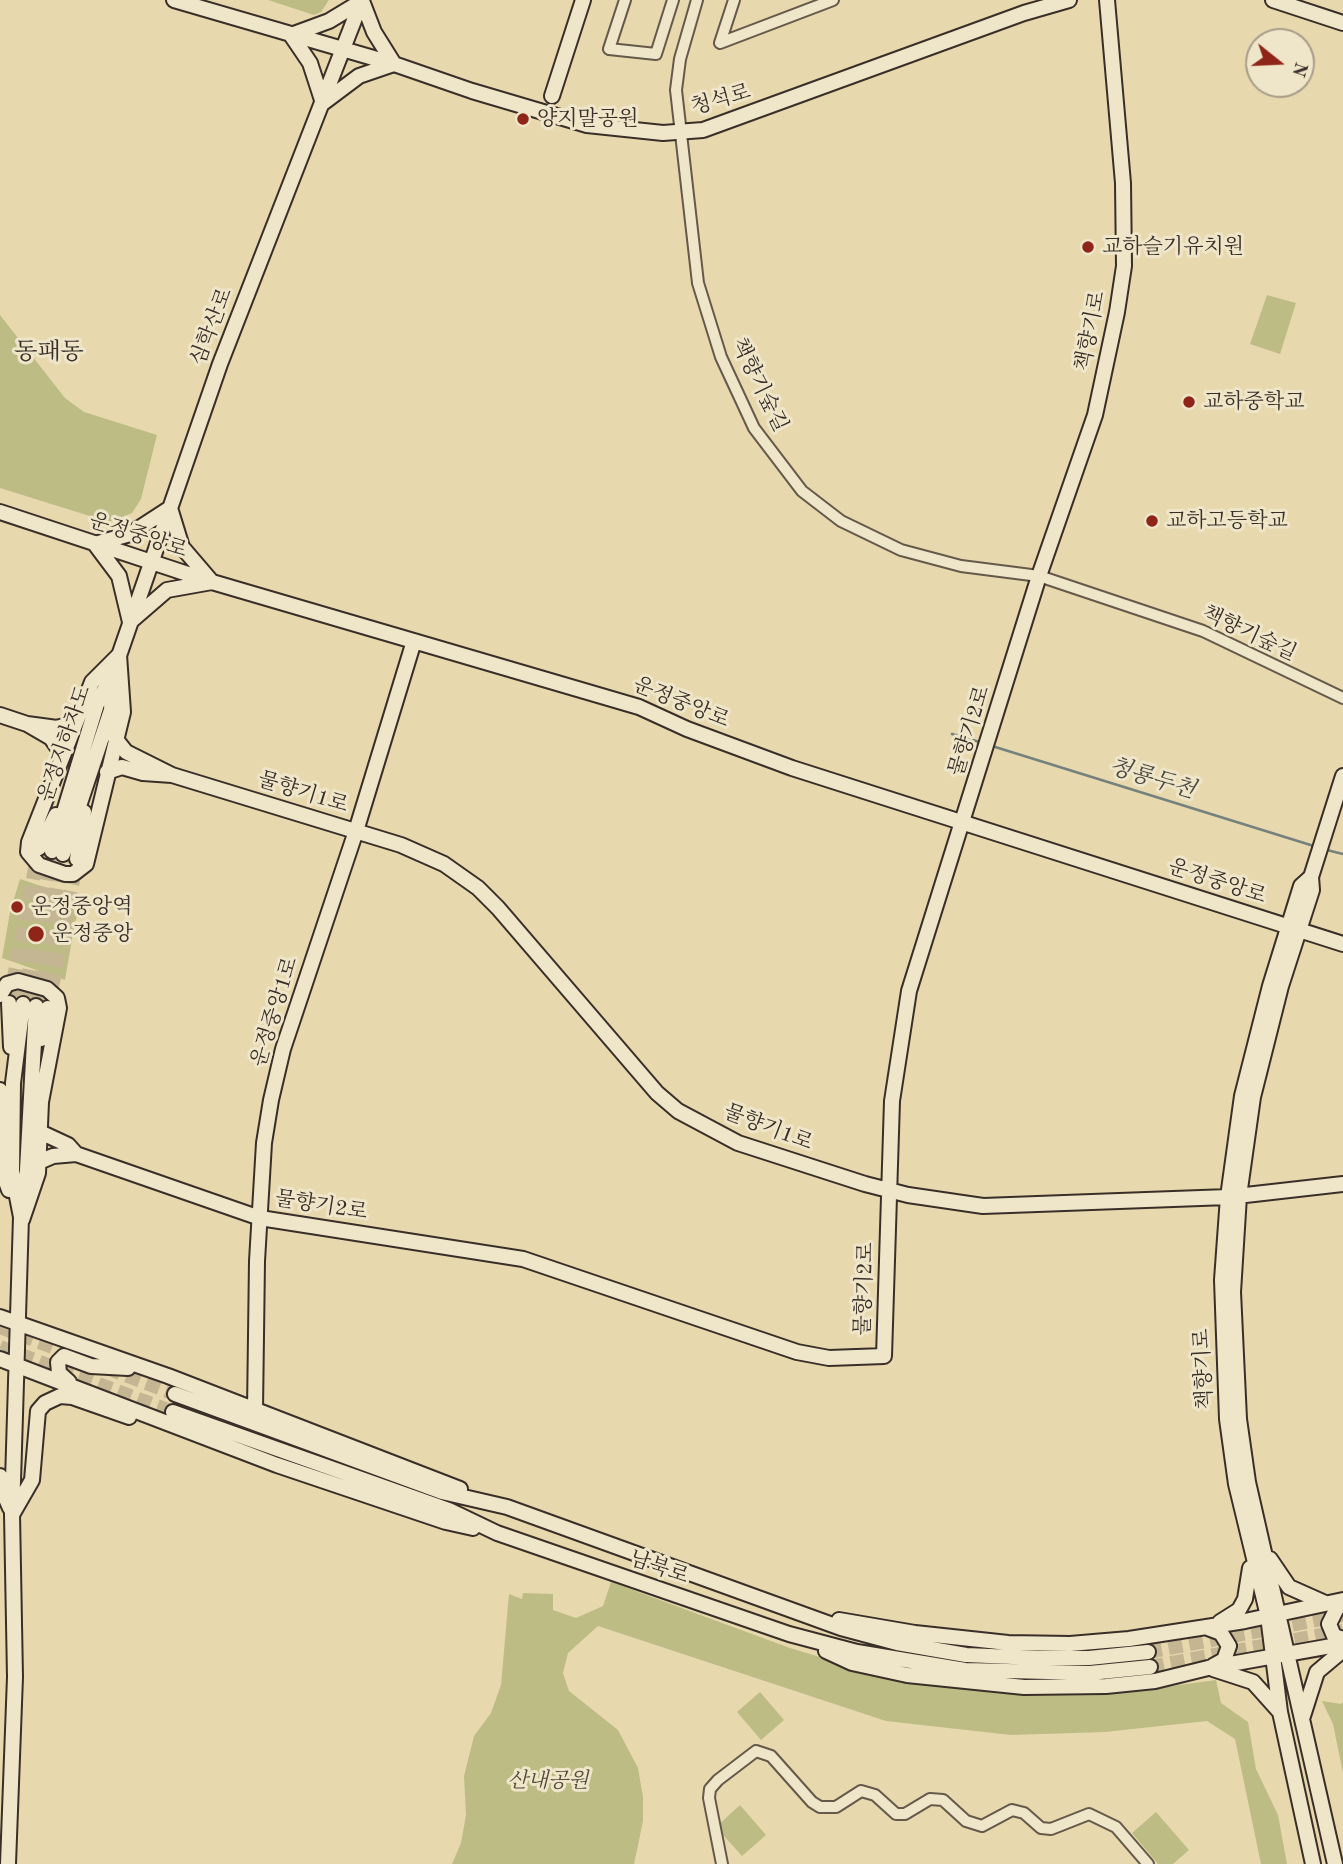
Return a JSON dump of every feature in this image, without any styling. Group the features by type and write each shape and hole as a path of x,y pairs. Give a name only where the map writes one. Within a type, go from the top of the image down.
{"street":[{"name":"청석로","path":"174,0 394,64 472,91 587,125 643,133 703,130 1024,13 1069,0"},
{"path":"362,0 374,32 394,64 359,76 323,103 310,63 291,35 329,21 362,0"},
{"name":"심학산로","path":"113,673 220,364 345,50 362,0"},
{"path":"552,96 583,0"},
{"path":"625,0 609,49 656,54 673,0"},
{"name":"책향기숲길","path":"697,0 680,59 676,90 698,283 721,357 754,428 802,491 841,521 901,550 961,566 1039,576 1203,631 1343,698"},
{"path":"734,0 720,43 832,0"},
{"name":"책향기로","path":"1039,576 1095,415 1124,267 1123,183 1107,0"},
{"path":"1273,0 1343,23"},
{"path":"170,508 182,547 212,582 167,590 131,622 119,576 95,544 130,534 170,508"},
{"name":"운정중앙로","path":"0,512 212,582 639,707 687,729 792,768 1343,944"},
{"name":"물향기2로","path":"40,1132 68,1145 76,1154 260,1217 523,1259 797,1352 829,1357 884,1356 892,1101 909,991 1039,576"},
{"name":"운정중앙1로","path":"255,1410 264,1143 283,1049 356,831 414,641"},
{"path":"119,655 123,712 86,864 73,874 39,865 28,852 29,842 92,682 119,655"},
{"name":"운정지하차도","path":"113,673 111,710 58,853 74,779 97,704 113,673"},
{"path":"0,715 27,724 57,728 76,722"},
{"path":"27,724 51,738 63,755"},
{"path":"115,738 126,752 172,775"},
{"path":"107,772 122,767 143,773 172,775"},
{"name":"물향기1로","path":"172,775 423,853 478,888 657,1093 678,1111 738,1143 890,1190 983,1206 1234,1197 1343,1184"},
{"name":"책향기로","path":"1313,1864 1280,1712 1280,1655 1273,1615 1256,1546 1236,1484 1225,1395 1222,1280 1234,1197 1242,1096 1257,1030 1294,928 1301,886 1311,877 1343,776"},
{"path":"8,1864 15,1677 12,1514 17,1323 21,1219 28,1172 31,1089 23,1003 7,984 18,981 47,989 57,998 59,1008 43,1088 38,1173 21,1219"},
{"path":"21,1219 2,1171 0,1100 6,1087 23,1003"},
{"path":"6,1087 12,1171 21,1219"},
{"path":"39,1162 53,1156 76,1154"},
{"path":"0,1317 157,1372 507,1507"},
{"path":"73,1386 59,1373 58,1362 64,1356 91,1366 157,1372"},
{"path":"0,1359 277,1465 446,1522 497,1533"},
{"name":"남북로","path":"173,1412 449,1510 497,1533 789,1634 857,1652 965,1670 1090,1673 1149,1660 966,1655 897,1643 841,1629 507,1507 442,1492 175,1394"},
{"path":"12,1514 32,1480 38,1411 45,1403 60,1396 194,1439 237,1448"},
{"path":"0,1476 1,1487 12,1514"},
{"path":"1256,1546 1289,1587 1327,1604"},
{"path":"1208,1626 1239,1610 1250,1583 1256,1546"},
{"path":"798,1612 915,1633 1007,1643 1094,1642 1208,1626 1343,1602"},
{"path":"1343,1602 1329,1624 1334,1636 1343,1639"},
{"path":"1208,1626 1221,1633 1229,1646 1224,1660 1208,1668"},
{"path":"789,1634 852,1663 906,1675 1024,1688 1155,1681 1208,1668 1343,1644"},
{"path":"1303,1718 1317,1672 1343,1650"},
{"name":"책향기로","path":"1280,1655 1303,1718 1335,1864"},
{"path":"1208,1668 1253,1682 1280,1712"},
{"path":"722,1864 709,1798 710,1789 757,1751 771,1756 812,1802 820,1807 836,1807 862,1791 875,1796 896,1814 905,1814 930,1799 943,1800 966,1821 982,1826 1012,1810 1024,1813 1041,1828 1051,1829 1089,1814 1116,1827 1148,1864"}],"green space":[{"path":"268,0 329,0 321,12 314,15"},
{"path":"1267,295 1296,303 1280,354 1250,344"},
{"path":"0,315 65,398 84,412 157,435 141,499 132,513 109,522 0,488"},
{"path":"20,879 83,900 75,922 65,980 2,958 10,912"},
{"name":"산내공원","path":"611,1582 790,1648 840,1663 945,1686 1020,1692 1127,1692 1216,1680 1221,1703 1248,1722 1256,1769 1278,1815 1287,1864 1261,1864 1235,1739 1207,1721 1105,1732 1011,1735 886,1721 598,1626 568,1653 563,1673 569,1691 618,1730 638,1768 643,1797 643,1821 634,1864 452,1864 461,1843 466,1815 464,1776 474,1736 491,1713 501,1685 509,1594 522,1599 523,1593 553,1594 553,1610 576,1618 603,1606"},
{"path":"760,1692 784,1720 761,1740 737,1712"},
{"path":"1322,1701 1343,1702 1343,1773 1333,1724"},
{"path":"740,1805 766,1835 742,1856 716,1827"},
{"path":"1156,1812 1189,1850 1173,1864 1158,1864 1132,1833"}],"waterway":[{"name":"청룡두천","path":"952,734 983,743"},
{"name":"청룡두천","path":"992,746 1317,847"},
{"name":"청룡두천","path":"1327,850 1343,854"}],"tunnel":[{"path":"23,1004 52,851"},
{"path":"9,1003 38,853"},
{"path":"36,1006 63,854"},
{"path":"48,1008 76,865"},
{"path":"0,1327 79,1357"},
{"path":"0,1347 173,1412"},
{"path":"107,1368 175,1394"},
{"path":"1148,1652 1343,1615"},
{"path":"1150,1667 1343,1631"}],"place":[{"name":"양지말공원","path":"523,119"},
{"name":"교하슬기유치원","path":"1088,247"},
{"name":"교하중학교","path":"1189,402"},
{"name":"교하고등학교","path":"1152,521"},
{"name":"운정중앙역","path":"17,907"},
{"name":"운정중앙","path":"36,934"}],"district":[{"name":"동패동","path":"49,353"}]}
